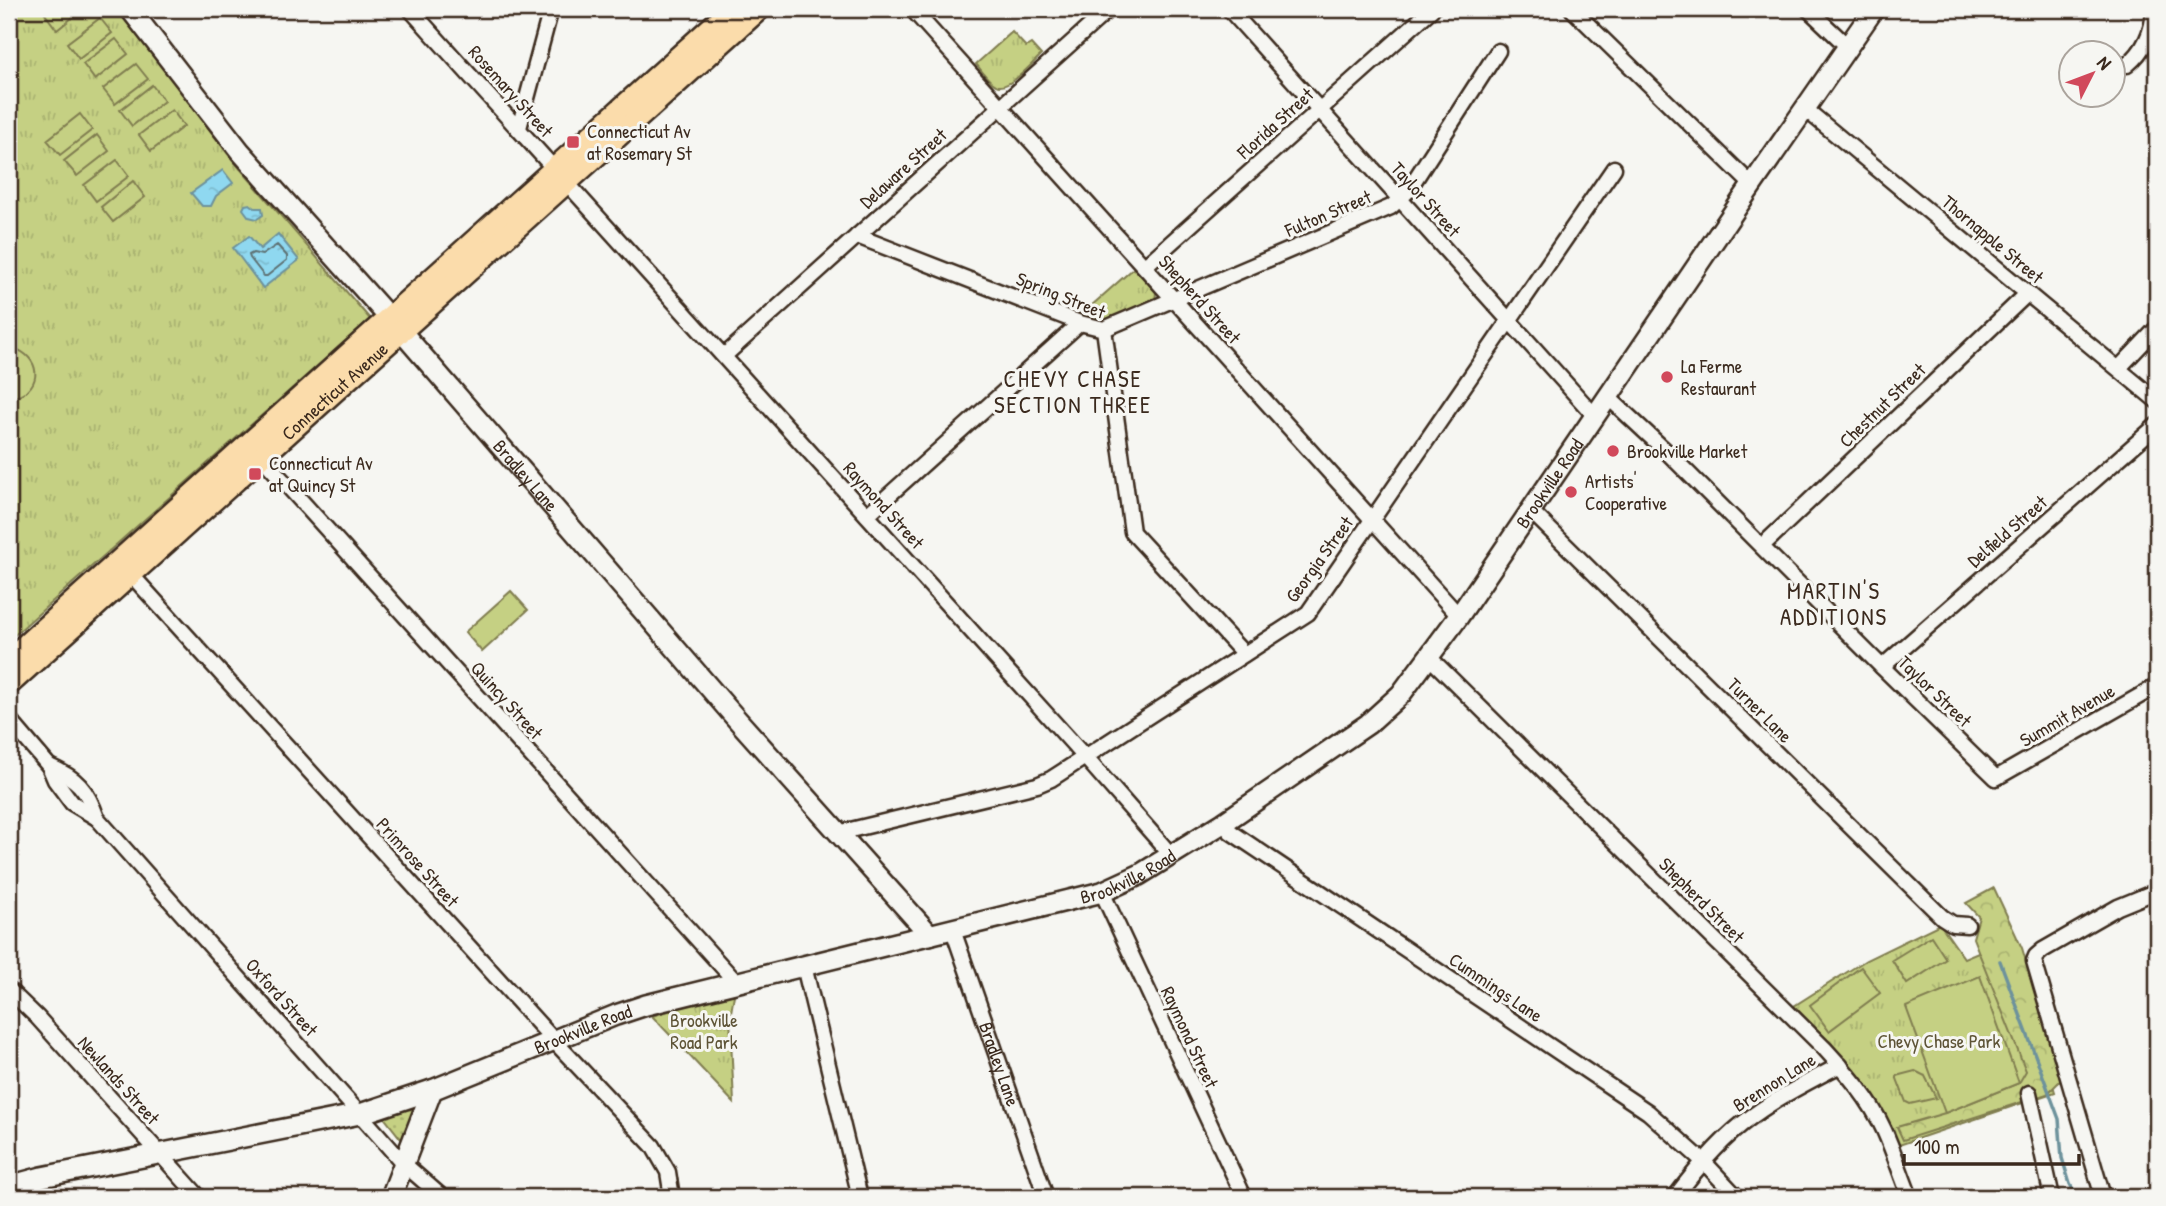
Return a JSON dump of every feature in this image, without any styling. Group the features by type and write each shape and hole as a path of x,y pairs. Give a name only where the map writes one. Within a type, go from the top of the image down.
{"main road":[{"name":"Bradley Lane","path":"130,9 240,151 395,324 653,624 930,935"},
{"name":"Connecticut Avenue","path":"561,175 732,9"},
{"name":"Connecticut Avenue","path":"9,684 125,568 395,324 561,175 759,9"},
{"name":"Brookville Road","path":"9,1186 41,1177 360,1114 432,1090 646,1005 1102,892 1172,856 1368,724 1401,694 1459,616 1874,9"},
{"name":"Connecticut Avenue","path":"9,660 125,568"},
{"path":"390,1197 432,1090"}],"street":[{"name":"Rosemary Street","path":"410,9 561,175"},
{"path":"519,128 551,9"},
{"name":"Shepherd Street","path":"912,9 1459,616"},
{"name":"Delaware Street","path":"724,356 1109,9"},
{"name":"Taylor Street","path":"1229,9 1594,415"},
{"name":"Florida Street","path":"1145,266 1432,9"},
{"path":"1572,9 1752,185"},
{"path":"1808,9 1847,47"},
{"path":"2128,64 2137,57 2146,43 2154,9"},
{"name":"Fulton Street","path":"1104,329 1391,207 1407,192 1498,51"},
{"name":"Thornapple Street","path":"1804,108 2157,401"},
{"name":"Georgia Street","path":"838,833 1037,785 1308,613 1614,168"},
{"name":"Raymond Street","path":"561,175 1172,856"},
{"name":"Spring Street","path":"857,236 1080,323 1104,329 1132,532 1244,654"},
{"name":"Chestnut Street","path":"1762,546 2028,293"},
{"path":"867,515 1080,323"},
{"path":"2119,368 2157,328"},
{"name":"Taylor Street","path":"1607,396 1660,445 1996,778"},
{"name":"Delfield Street","path":"1882,667 2157,425"},
{"name":"Quincy Street","path":"256,450 736,982"},
{"name":"Turner Lane","path":"1531,511 1942,917 1952,925 1967,925"},
{"name":"Primrose Street","path":"125,568 653,1146 668,1172 672,1197"},
{"name":"Shepherd Street","path":"1429,657 1840,1065 1867,1101 1884,1130 1910,1197"},
{"name":"Summit Avenue","path":"1996,778 2157,686"},
{"name":"Oxford Street","path":"9,719 50,766 76,780 85,791 97,818 404,1164 442,1197"},
{"name":"Cummings Lane","path":"1223,823 1231,832 1266,856 1648,1112 1704,1162 1737,1197"},
{"path":"2103,1197 2034,961 2043,950 2118,907 2157,891"},
{"name":"Raymond Street","path":"1102,892 1244,1197"},
{"name":"Bradley Lane","path":"953,930 1046,1197"},
{"path":"804,966 860,1197"},
{"name":"Newlands Street","path":"9,990 37,1017 199,1197"},
{"name":"Brennon Lane","path":"1675,1197 1740,1125 1790,1091 1840,1065"},
{"path":"2029,1093 2052,1197"}],"green space":[{"path":"9,9 118,9 231,158 370,319 9,640"},
{"path":"51,9 83,9 57,30 45,14"},
{"path":"100,18 112,33 79,59 67,43"},
{"path":"1012,32 1026,47 1031,44 1041,55 1013,81 1006,85 996,85 976,64"},
{"path":"116,39 128,54 95,80 83,64"},
{"path":"136,64 148,79 115,104 103,89"},
{"path":"152,85 164,101 132,126 120,110"},
{"path":"172,110 184,126 151,151 139,135"},
{"path":"80,114 92,130 60,155 47,140"},
{"path":"97,135 109,151 77,176 64,161"},
{"path":"117,160 129,176 96,201 84,185"},
{"path":"133,181 145,197 113,222 101,207"},
{"path":"1134,268 1156,292 1155,302 1105,324 1082,314"},
{"path":"9,347 26,355 35,368 33,383 19,396 9,396"},
{"path":"511,591 528,610 482,652 465,632"},
{"path":"1994,888 2022,948 2061,1080 2047,1094 1903,1140 1897,1127 1945,1113 2019,1083 2026,1071 1973,938 1979,917 1966,903"},
{"name":"Chevy Chase Park","path":"1940,924 1964,958 2009,939 2055,1092 1899,1145 1874,1097 1856,1072 1794,1006 1866,960"},
{"path":"1931,936 1946,959 1907,984 1892,960"},
{"path":"1861,967 1880,993 1829,1031 1810,1005"},
{"path":"1980,976 2019,1083 1945,1113 1906,1007"},
{"name":"Brookville Road Park","path":"721,995 734,995 730,1018 734,1103 652,1016"},
{"path":"1915,1071 1925,1076 1936,1098 1910,1104 1906,1102 1896,1076"},
{"path":"412,1107 415,1111 405,1144 383,1116"}],"water":[{"path":"223,170 233,183 216,196 211,206 202,206 191,193"},
{"path":"250,204 255,208 262,208 263,215 257,219 249,217 243,209"},
{"path":"278,234 299,260 263,288 233,248 249,236 260,249"}],"waterway":[{"path":"2000,961 2059,1119 2062,1158 2077,1197"}],"place":[{"name":"Connecticut Av at Rosemary St","path":"573,142"},
{"name":"La Ferme Restaurant","path":"1667,377"},
{"name":"Brookville Market","path":"1613,451"},
{"name":"Connecticut Av at Quincy St","path":"255,474"},
{"name":"Artists' Cooperative","path":"1571,492"}],"district":[{"name":"CHEVY CHASE SECTION THREE","path":"1073,392"},
{"name":"MARTIN'S ADDITIONS","path":"1834,604"}]}
